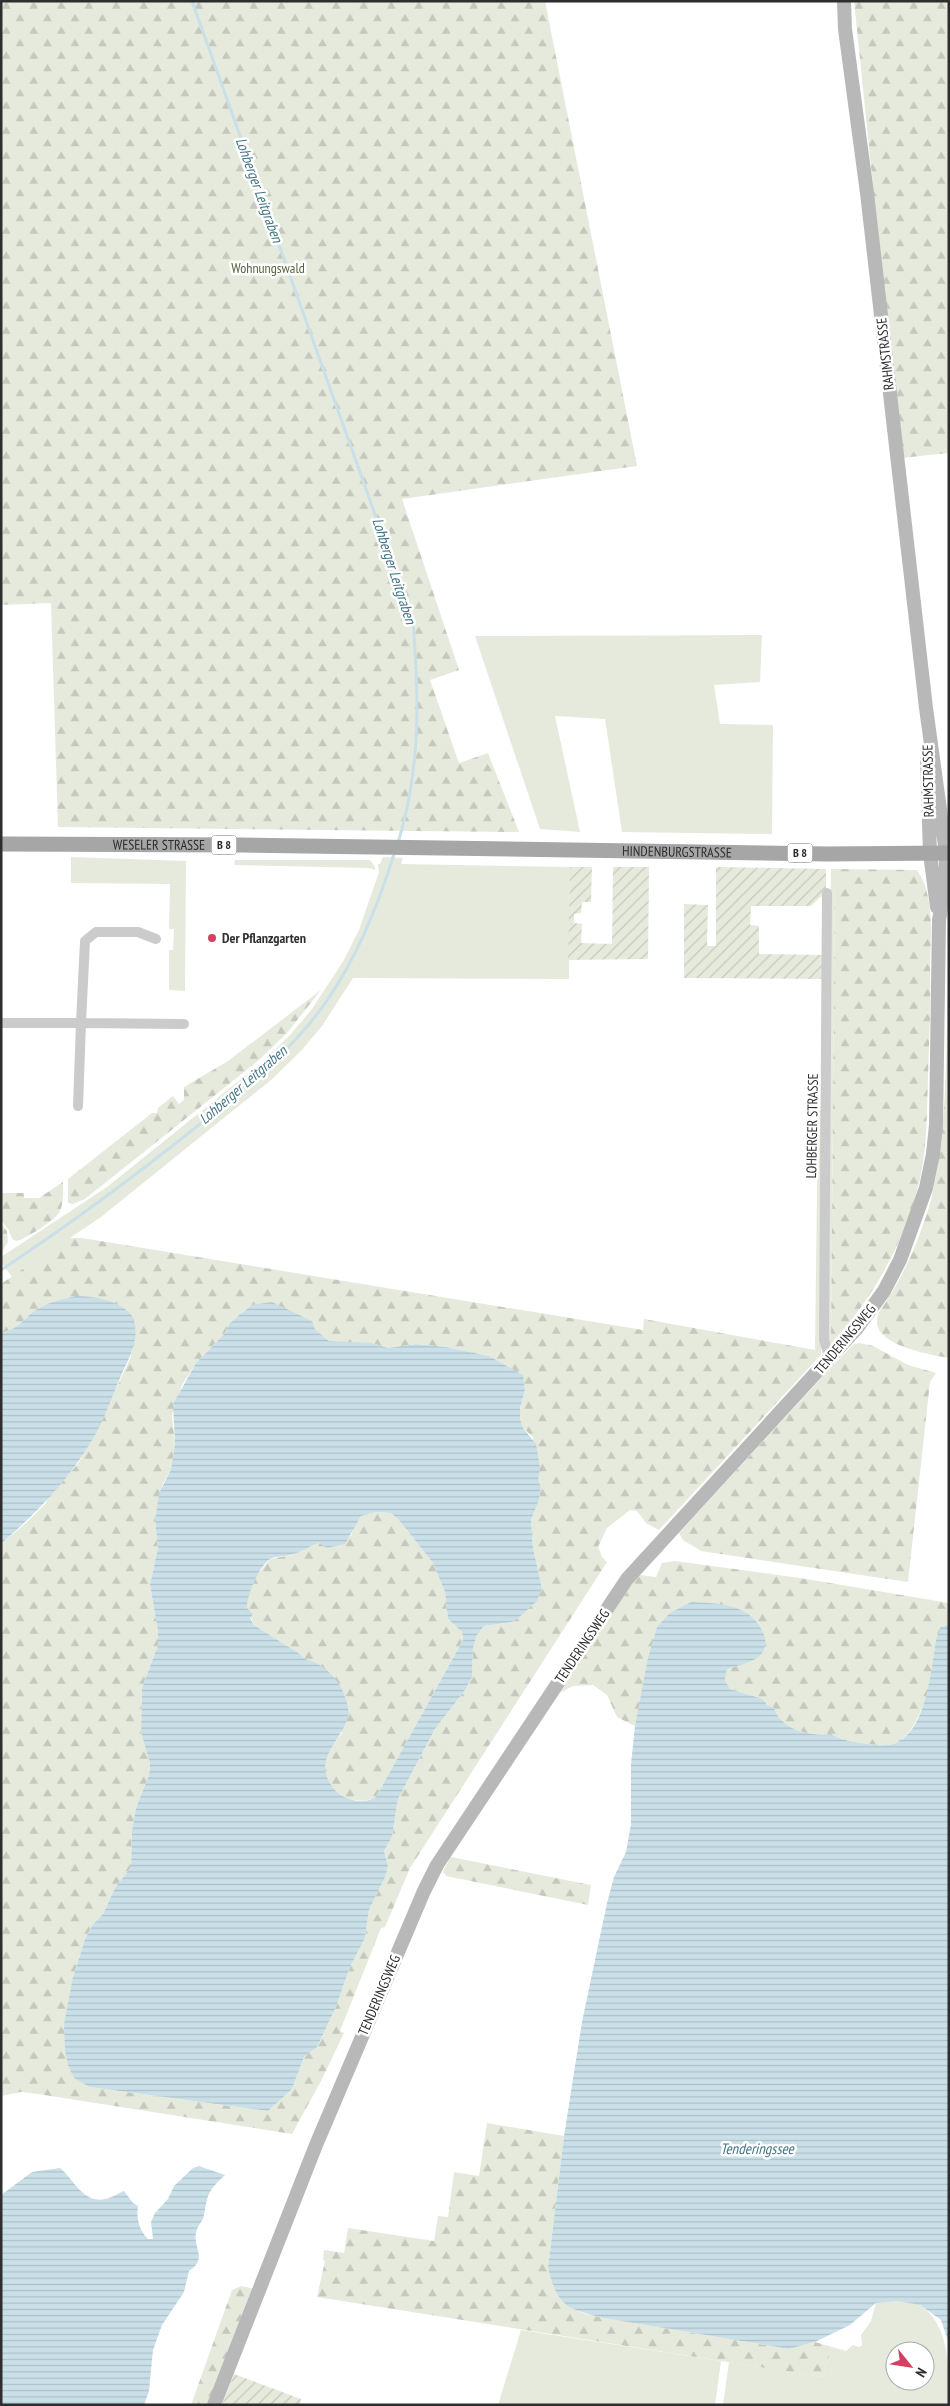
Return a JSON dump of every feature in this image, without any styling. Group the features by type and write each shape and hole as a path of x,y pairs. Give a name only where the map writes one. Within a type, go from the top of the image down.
{"main road":[{"name":"WESELER STRASSE","path":"1,844 405,848"},
{"name":"HINDENBURGSTRASSE","path":"405,848 948,853"}],"street":[{"name":"RAHMSTRASSE","path":"844,1 845,29 867,192 926,708 948,853"},
{"name":"RAHMSTRASSE","path":"926,708 930,853"},
{"name":"TENDERINGSWEG","path":"214,2405 316,2145 424,1891 437,1865 627,1579 857,1328 884,1291 900,1260 926,1188 936,1125 939,920 930,853"},
{"name":"TENDERINGSWEG","path":"939,920 946,880 948,853"},
{"name":"LOHBERGER STRASSE","path":"827,893 824,1340 830,1359"},
{"path":"78,1106 85,941 96,932 138,932 156,939"},
{"path":"1,1023 184,1024"}],"green space":[{"name":"Wohnungswald","path":"1,1 545,1 637,466 402,499 459,670 430,680 459,763 488,753 519,832 58,827 51,603 1,605"},
{"path":"854,1 949,1 949,453 901,458"},
{"path":"762,635 760,682 714,685 720,724 773,725 772,834 622,832 605,719 555,716 580,832 540,829 475,636"},
{"path":"71,857 186,861 185,991 169,990 169,950 173,950 174,929 169,929 170,884 71,883"},
{"path":"383,857 403,858 401,864 570,867 569,979 353,978 322,1026 301,1051 271,1080 101,1217 12,1277 1,1262 1,1257 107,1187 261,1063 290,1035 312,1009 344,960 359,930 379,872 378,864 380,864"},
{"path":"235,860 370,860 375,870 369,868 234,865"},
{"path":"570,867 592,867 591,902 582,902 581,913 574,914 574,923 582,924 581,943 612,944 613,867 649,867 648,959 568,960"},
{"path":"716,867 826,869 826,892 811,906 751,906 750,925 759,926 759,954 825,955 824,979 684,978 684,904 708,905 707,946 716,946"},
{"path":"831,869 835,869 831,1344 827,1342 825,1337"},
{"path":"835,869 917,870 927,893 931,932 927,1116 920,1179 906,1225 886,1267 861,1307 831,1344"},
{"path":"949,952 949,1358 919,1352 896,1344 880,1332 877,1320 879,1313 908,1262 918,1238 931,1200 937,1170 946,1077"},
{"path":"321,990 287,1033 259,1060 85,1199 73,1204 68,1203 68,1179 152,1113 157,1113 158,1108 173,1096 179,1104 184,1100 184,1087 228,1061"},
{"path":"818,1110 823,1111 821,1355 818,1358 815,1357 815,1350"},
{"path":"63,1182 62,1206 59,1213 45,1225 25,1237 16,1241 12,1239 9,1230 1,1220 1,1193 24,1193 24,1198 39,1198"},
{"path":"1,1224 7,1231 8,1242 1,1253"},
{"path":"68,1238 82,1238 643,1330 644,1319 815,1350 815,1357 818,1358 659,1530 646,1523 637,1511 630,1510 607,1528 598,1547 602,1557 607,1562 410,1868 385,1927 381,1928 340,2031 344,2033 321,2081 292,2134 38,2094 21,2092 1,2096 1,1544 45,1504 51,1493 77,1465 92,1440 130,1359 136,1328 75,1296 43,1306 34,1311 16,1327 1,1333 1,1284","holes":["229,1324 315,1329 329,1341 337,1343 372,1343 388,1348 416,1344 446,1347 489,1356 522,1375 525,1390 520,1408 520,1419 523,1428 533,1437 538,1481 541,1487 539,1500 531,1520 533,1548 542,1590 512,1622 484,1626 477,1635 473,1648 472,1677 465,1690 435,1729 398,1799 392,1837 384,1851 388,1866 386,1875 369,1910 365,1938 350,1967 335,2009 317,2047 304,2057 292,2089 268,2111 90,2087 73,1977 85,1939 93,1924 103,1914 115,1888 131,1867 132,1830 136,1808 149,1775 150,1764 141,1732 142,1688 158,1645 158,1631 150,1585 158,1547 155,1521 163,1484 171,1469 175,1444 172,1415 182,1385 196,1363 225,1333"]},
{"path":"860,1343 873,1346 908,1365 936,1373 930,1382 908,1582 701,1551 683,1540 679,1533 834,1364 854,1344"},
{"path":"376,1512 391,1513 398,1519 433,1563 445,1592 448,1619 462,1632 463,1640 376,1797 358,1801 349,1799 333,1789 324,1773 324,1763 327,1755 342,1733 316,1663 304,1660 300,1654 254,1625 247,1608 246,1598 257,1575 270,1559 292,1555 305,1547 351,1536 354,1526 362,1515"},
{"path":"675,1561 800,1578 949,1603 949,1624 947,1624 929,1689 916,1722 898,1742 887,1745 849,1741 831,1734 806,1733 783,1722 774,1708 767,1705 763,1699 730,1689 725,1680 727,1669 736,1666 657,1627 635,1726 617,1717 607,1695 593,1685 573,1686 560,1693 634,1581 640,1575 656,1577 662,1563"},
{"path":"451,1857 591,1885 588,1905 446,1876 443,1871"},
{"path":"487,2123 564,2136 548,2268 580,2312 603,2318 789,2349 815,2342 832,2347 822,2377 317,2297 325,2261 323,2260 324,2250 344,2253 348,2228 434,2241 438,2216 448,2217 454,2172 479,2176"},
{"path":"241,2286 255,2289 210,2405 191,2405 232,2290"},
{"path":"898,2301 913,2303 921,2306 931,2314 943,2336 946,2350 949,2377 949,2405 723,2405 729,2362 822,2377 832,2347 846,2351 853,2345 859,2347 862,2345 861,2335 871,2321 876,2303"},
{"path":"521,2330 721,2361 715,2405 498,2405"},
{"path":"234,2374 301,2399 300,2405 222,2405"}],"water":[{"path":"75,1296 106,1300 126,1310 131,1315 136,1328 132,1350 101,1424 82,1456 50,1496 1,1544 1,1333 16,1327 34,1311 43,1306"},
{"path":"272,1302 312,1321 315,1329 329,1341 372,1343 388,1348 416,1344 446,1347 489,1356 523,1375 525,1390 520,1408 520,1419 523,1428 536,1444 540,1468 538,1480 541,1487 539,1500 531,1520 533,1548 542,1589 537,1601 512,1622 484,1626 477,1635 473,1648 472,1677 465,1690 435,1729 398,1799 392,1837 384,1851 388,1866 386,1875 369,1910 365,1938 350,1967 335,2009 317,2047 304,2057 292,2089 268,2111 90,2087 74,2078 68,2065 65,2050 64,2024 73,1977 85,1939 93,1924 103,1914 115,1888 131,1867 132,1830 136,1808 149,1775 150,1764 141,1732 142,1688 158,1645 158,1631 150,1585 158,1547 155,1521 159,1494 171,1469 175,1444 173,1404 196,1363 225,1333 229,1324 252,1305","holes":["376,1512 391,1513 398,1519 433,1563 445,1592 448,1619 462,1632 463,1640 376,1797 365,1801 358,1801 344,1797 337,1792 326,1774 325,1765 327,1757 345,1725 348,1714 347,1702 342,1689 333,1676 325,1669 305,1659 254,1625 250,1618 253,1614 247,1608 247,1603 258,1575 270,1559 288,1556 319,1543 327,1548 345,1544 361,1516"]},
{"name":"Tenderingssee","path":"691,1602 713,1603 734,1607 743,1611 759,1625 764,1635 765,1646 759,1656 727,1669 725,1680 730,1689 763,1699 767,1705 774,1708 783,1722 790,1727 806,1733 831,1734 849,1741 875,1745 887,1745 898,1742 908,1734 916,1723 922,1710 930,1679 937,1636 941,1628 949,1624 949,2344 941,2320 920,2305 898,2301 876,2303 850,2325 815,2342 789,2349 590,2315 565,2304 552,2281 548,2268 564,2136 582,2022 607,1903 614,1877 626,1852 631,1824 631,1764 635,1726 648,1658 657,1627 670,1613"},
{"path":"199,2166 225,2175 210,2192 203,2219 196,2231 198,2262 189,2271 184,2292 162,2325 153,2350 149,2391 144,2405 1,2405 1,2195 32,2172 60,2168 79,2189 91,2198 97,2200 110,2198 124,2191 133,2203 138,2206 137,2215 142,2232 148,2239 153,2239 151,2222 155,2213 168,2199 174,2186 193,2168"}],"waterway":[{"name":"Lohberger Leitgraben","path":"192,1 413,621 417,705 416,733 411,788 398,843"},
{"name":"Lohberger Leitgraben","path":"1,1270 79,1216 155,1159 239,1092 287,1049 328,999 359,946 375,909 395,851"}],"place":[{"name":"Der Pflanzgarten","path":"212,938"}]}
